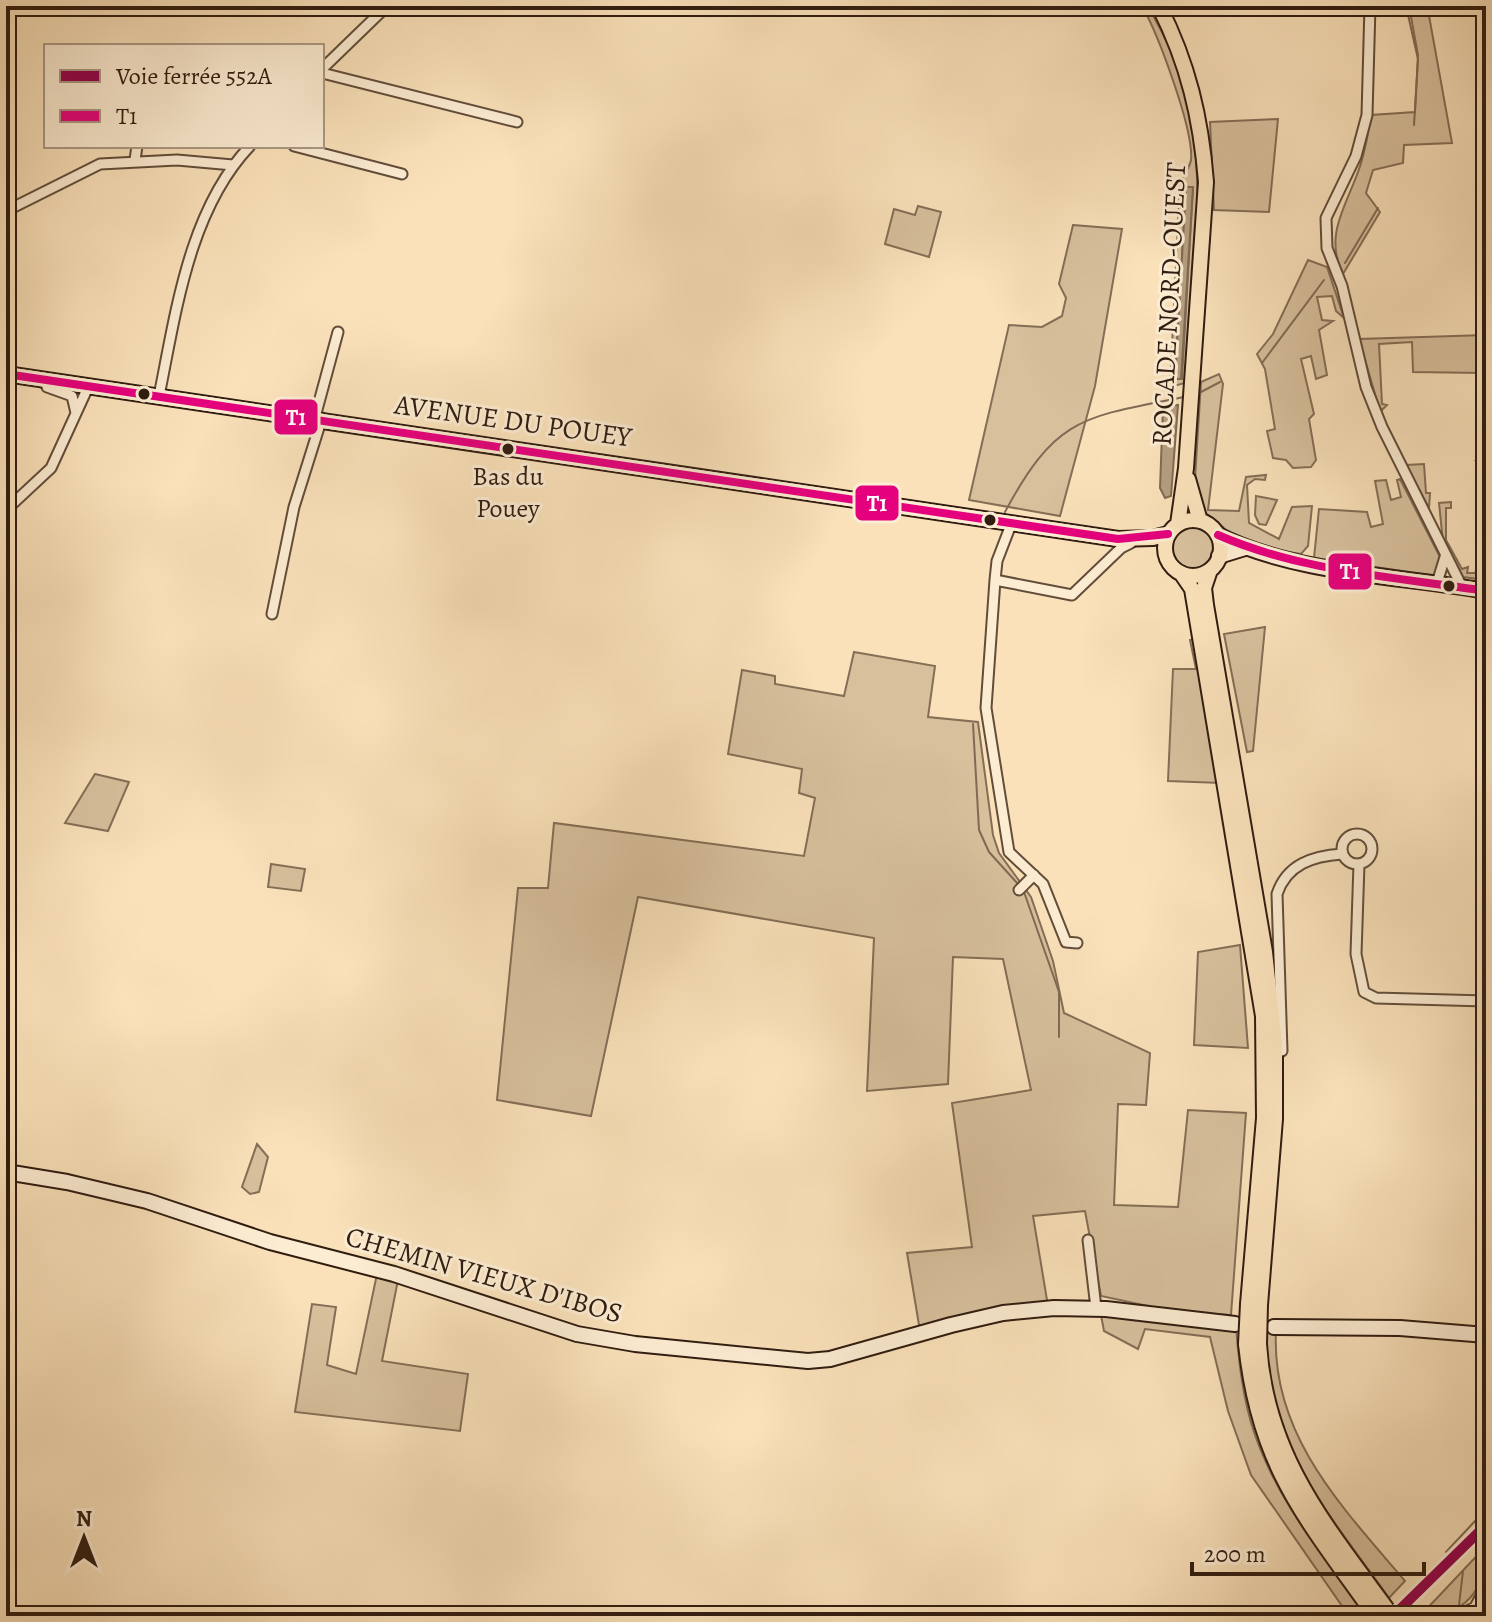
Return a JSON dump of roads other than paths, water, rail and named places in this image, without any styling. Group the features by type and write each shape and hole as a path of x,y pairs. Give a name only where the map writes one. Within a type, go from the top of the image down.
{"main road":[{"name":"ROCADE NORD-OUEST","path":"1159,6 1191,82 1203,137 1206,182 1186,468 1173,529"},
{"name":"AVENUE DU POUEY","path":"6,374 318,418 1125,541"},
{"name":"ROCADE NORD-OUEST","path":"1186,468 1200,521"},
{"path":"1125,541 1153,538 1200,521 1218,535 1219,556 1204,588 1271,997 1275,1119 1254,1305"},
{"path":"1166,555 1173,529"},
{"path":"1125,541 1166,555 1192,589 1263,1016 1264,1118 1252,1344 1268,1408 1285,1458 1375,1616"},
{"path":"1181,573 1196,575 1210,570"},
{"path":"1353,1574 1392,1616"}],"street":[{"path":"324,69 387,6"},
{"path":"1370,6 1367,115 1356,156 1330,207 1325,234 1350,316 1366,387 1396,460 1462,587"},
{"path":"324,72 517,122"},
{"path":"135,160 137,148"},
{"path":"159,396 195,245 211,204 233,165 248,148"},
{"path":"302,148 402,174"},
{"path":"6,211 100,164 135,160 233,165"},
{"path":"272,614 294,507 338,332"},
{"path":"27,377 36,385 64,390 72,396 76,415"},
{"path":"6,510 51,468 89,385"},
{"path":"1012,522 1002,544 995,580 986,708 1009,852 1043,884 1066,942 1077,943"},
{"path":"1218,535 1245,548 1307,563 1486,591"},
{"path":"995,580 1072,595 1125,541"},
{"path":"1219,556 1245,548"},
{"path":"1437,583 1445,557"},
{"path":"1354,835 1363,836 1370,842 1372,852 1367,860 1359,864 1349,862 1342,854 1346,839 1354,835"},
{"path":"1275,1119 1281,1100 1282,1047 1277,894 1286,876 1302,862 1342,854"},
{"path":"1359,864 1356,954 1364,992 1376,998 1486,1001"},
{"path":"1020,889 1034,875"},
{"name":"CHEMIN VIEUX D'IBOS","path":"6,1172 147,1201 270,1242 394,1274 577,1334 635,1344 808,1361 830,1359 1003,1313 1096,1308 1235,1324"},
{"path":"1088,1240 1096,1308"},
{"path":"1274,1327 1400,1328 1486,1335"},
{"path":"1458,1616 1475,1607 1486,1587"}],"waterway":[{"path":"1406,6 1418,59 1414,125"},
{"path":"1345,263 1378,208"},
{"path":"1262,363 1324,280"},
{"path":"1201,392 1220,382"},
{"path":"1005,512 1040,456 1076,426 1121,410 1184,397"},
{"path":"973,724 979,830 989,852 1018,884"},
{"path":"1024,892 1059,992 1059,1037"},
{"path":"1446,1552 1476,1520 1486,1486"},
{"path":"1459,1605 1463,1571"}],"rail line":[{"name":"552A","path":"1393,1616 1486,1525"}],"place":[{"name":"Bas du Pouey","path":"508,449"}]}
